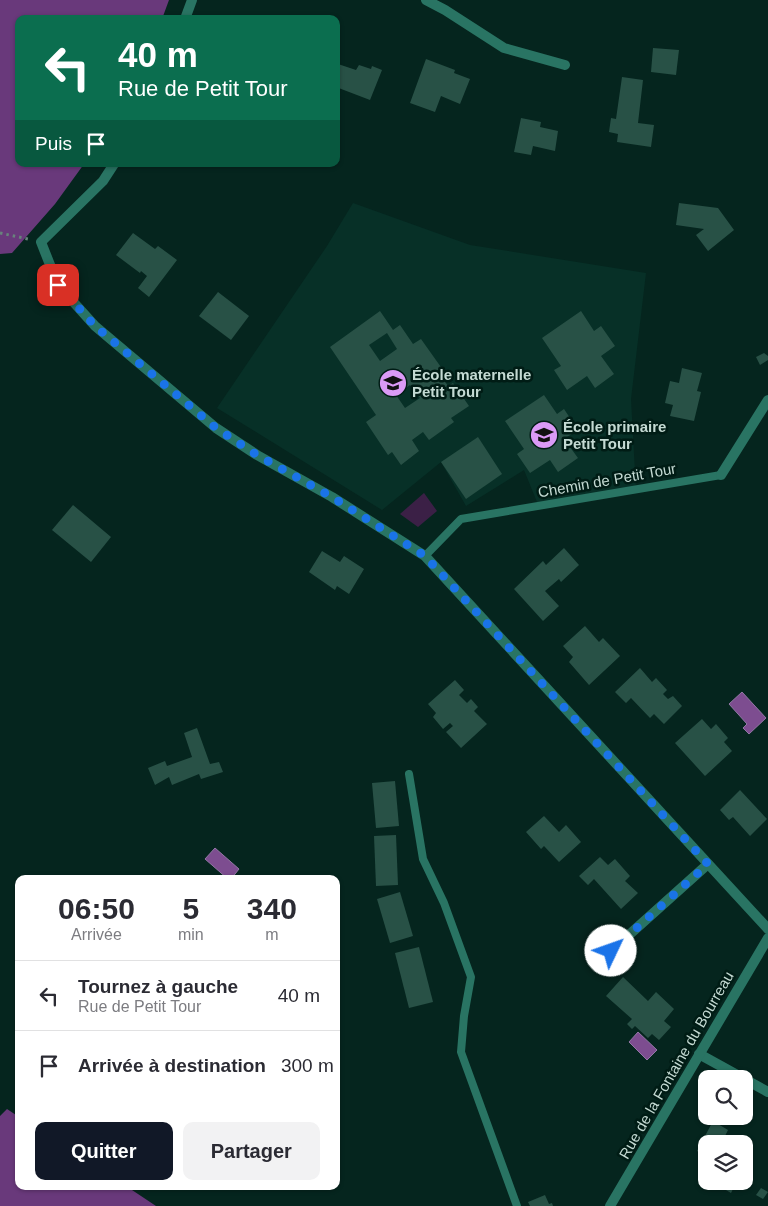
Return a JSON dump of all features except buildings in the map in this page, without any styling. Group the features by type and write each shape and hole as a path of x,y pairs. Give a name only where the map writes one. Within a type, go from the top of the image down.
{"street":[{"path":"186,15 192,0"},
{"path":"426,0 504,48 565,65"},
{"path":"112,167 103,181 41,242 58,285 95,326 216,428 257,455 332,497 425,556 768,929"},
{"name":"Chemin de Petit Tour","path":"721,475 768,400"},
{"path":"611,951 708,864"},
{"name":"Rue de la Fontaine du Bourreau","path":"610,1206 768,938"},
{"path":"699,1054 768,1092"}],"lane":[{"name":"Chemin de Petit Tour","path":"425,556 460,519 721,475"},
{"path":"409,774 423,859 444,903 471,978 464,1016 461,1052 518,1206"}],"path":[{"path":"0,233 41,242"}],"shaded area":[{"path":"0,0 169,0 163,15 15,15 15,167 82,167 55,204 12,253 0,254"},
{"path":"353,203 470,245 646,273 631,399 636,491 539,507 524,470 466,506 441,462 382,510 217,408 327,246"},
{"path":"424,493 437,511 418,527 400,514"},
{"path":"742,692 766,718 749,734 743,728 747,724 729,704"},
{"path":"215,848 239,869 234,875 223,875 205,859"},
{"path":"638,1032 657,1050 647,1060 629,1042"},
{"path":"7,1109 15,1114 15,1190 132,1190 156,1206 0,1206 0,1116"}],"place":[{"name":"École maternelle Petit Tour","path":"393,383"},
{"name":"École primaire Petit Tour","path":"544,435"}],"route":[{"path":"58,285 95,326 216,428 257,455 332,497 425,556 708,864 611,951"}]}
